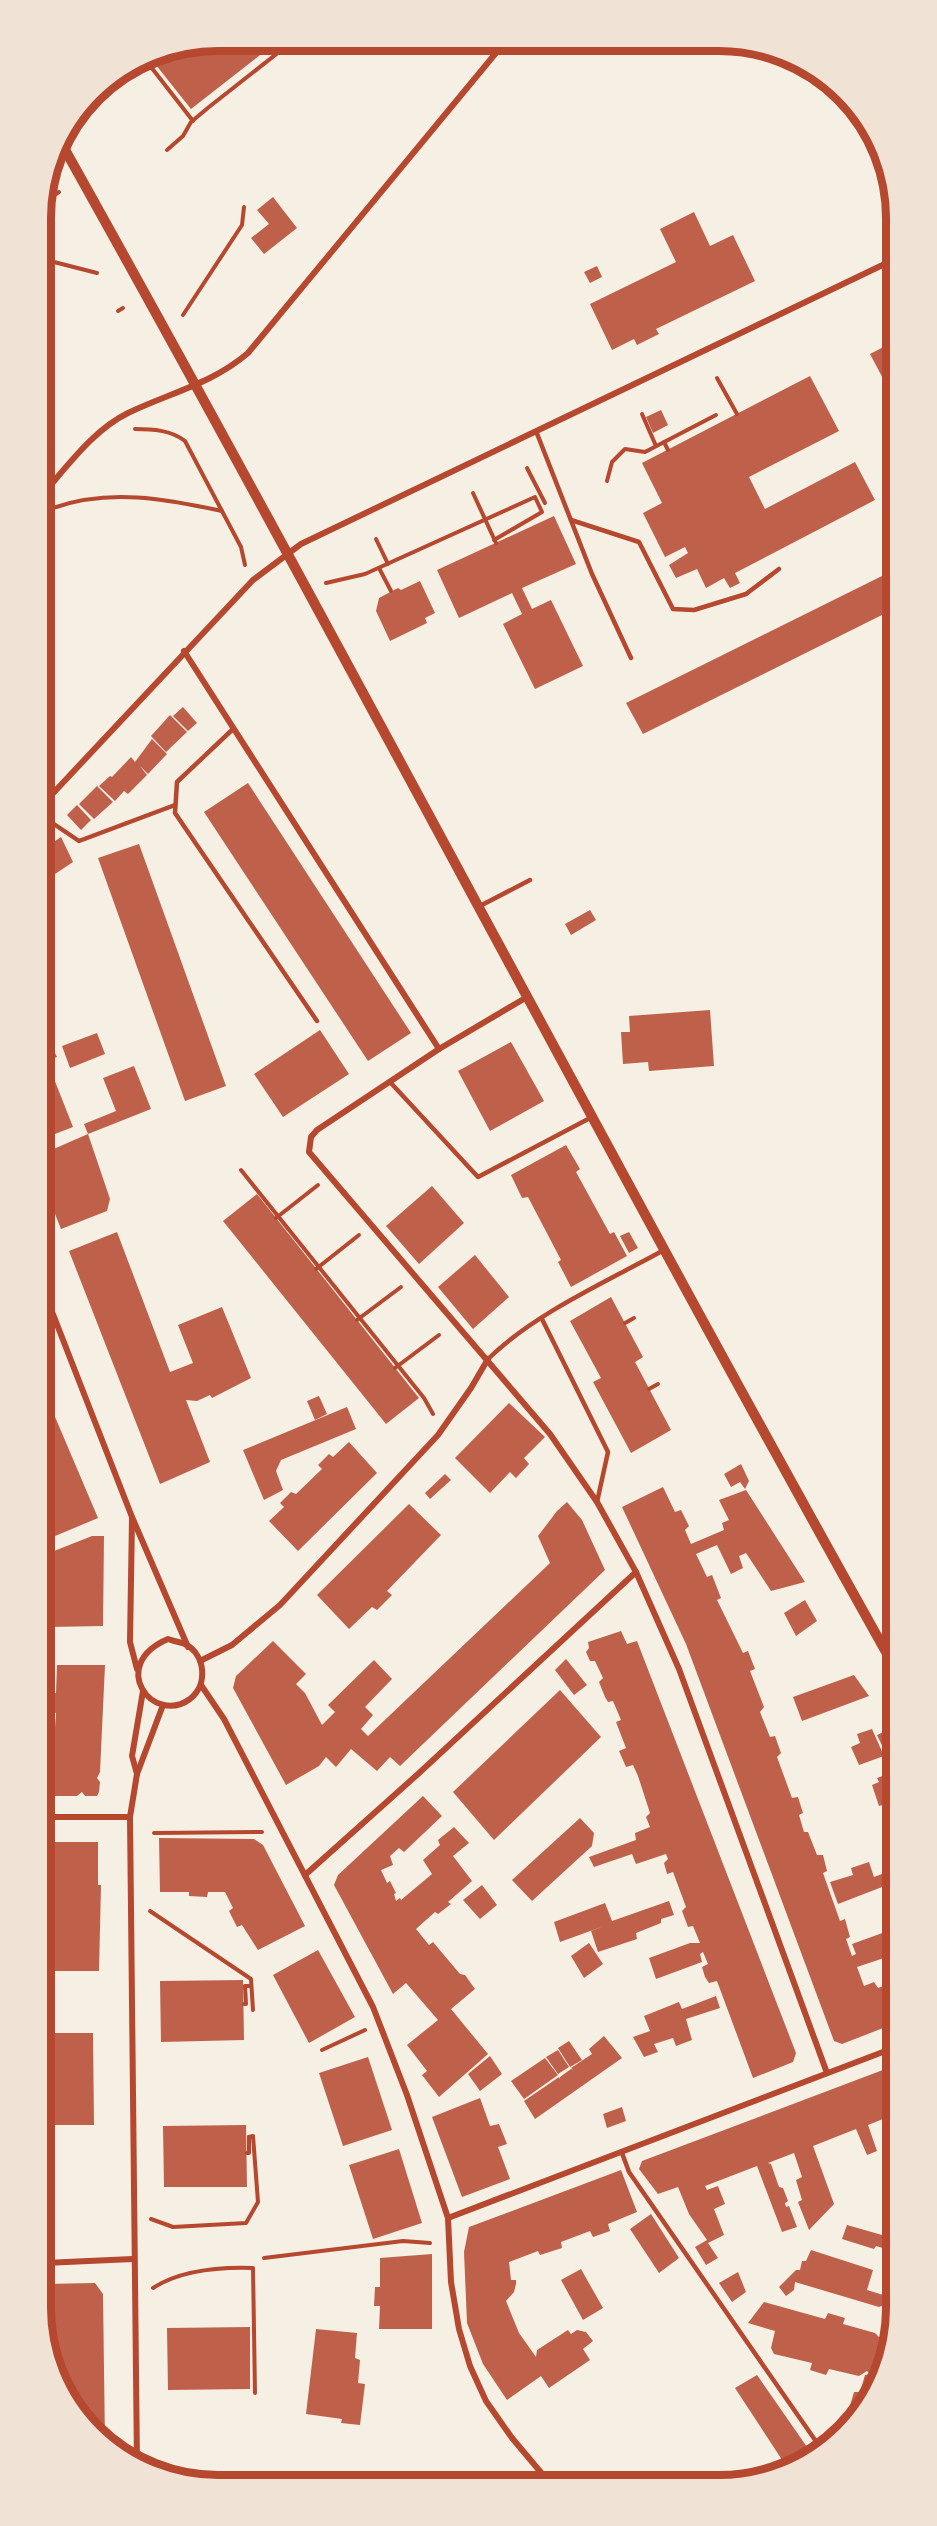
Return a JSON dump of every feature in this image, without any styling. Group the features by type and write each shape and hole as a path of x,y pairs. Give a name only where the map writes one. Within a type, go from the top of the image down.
{"street":[{"path":"51,485 89,442 126,414 196,386 230,369 248,353 498,51"},
{"path":"65,151 196,386 781,1465 886,1652"},
{"path":"51,795 253,580 287,554 329,530 886,263"},
{"path":"184,651 439,1049"},
{"path":"527,997 439,1049 316,1130 310,1137 309,1152 550,1434 597,1502 636,1572 679,1669 827,2073"},
{"path":"51,1309 132,1517 188,1647 200,1661 203,1672 201,1685 195,1695 183,1703 163,1705 148,1698 143,1691 130,1642 132,1517"},
{"path":"200,1661 232,1645 280,1605 438,1435 488,1359"},
{"path":"305,1875 418,1774 636,1572"},
{"path":"138,1671 141,1659 148,1649 158,1643 168,1639 188,1647"},
{"path":"201,1685 224,1719 373,2007 448,2218 452,2282 459,2329 470,2366 486,2401 512,2438 543,2475"},
{"path":"137,1774 132,1756 143,1691"},
{"path":"137,2454 130,1817 137,1774 163,1705"},
{"path":"51,1817 130,1817"},
{"path":"448,2218 886,2051"},
{"path":"51,2263 133,2259"}],"lane":[{"path":"536,431 592,574 631,658"},
{"path":"571,520 639,542 673,609 694,610 746,594 779,569"},
{"path":"233,729 177,783 175,813 317,1021"},
{"path":"51,822 79,841 175,805"},
{"path":"478,907 530,880"},
{"path":"390,1082 478,1177 592,1117"},
{"path":"488,1359 503,1344 542,1319 664,1250"},
{"path":"542,1319 608,1452 597,1502"},
{"path":"622,2153 629,2172 817,2443"}],"path":[{"path":"167,150 183,136 193,120 280,51"},
{"path":"150,66 193,120"},
{"path":"183,315 242,225 244,207"},
{"path":"54,262 97,273"},
{"path":"717,378 737,414"},
{"path":"642,414 657,446"},
{"path":"607,481 612,462 625,449 645,452 716,415"},
{"path":"125,429 149,429 177,435 185,441 241,547 245,565"},
{"path":"664,442 668,450"},
{"path":"527,468 541,495"},
{"path":"326,583 366,574 379,568 485,520 492,517 536,497 542,512 495,542 485,520 473,494"},
{"path":"52,508 106,496 168,499 222,511"},
{"path":"376,539 388,564"},
{"path":"379,568 391,591"},
{"path":"241,1170 317,1268 424,1398 435,1418"},
{"path":"277,1217 321,1183"},
{"path":"317,1268 359,1234"},
{"path":"358,1319 401,1287"},
{"path":"625,1323 634,1318"},
{"path":"397,1367 438,1335"},
{"path":"650,1389 658,1384"},
{"path":"154,1833 261,1832"},
{"path":"150,1911 251,1979 253,2010"},
{"path":"244,2004 246,2004 245,1986 251,1986"},
{"path":"322,2050 380,2025"},
{"path":"151,2219 173,2227 246,2223 258,2202 253,2136 249,2137 249,2153 246,2153"},
{"path":"264,2258 404,2241 430,2243"},
{"path":"153,2288 167,2279 224,2267 253,2268 255,2393"},
{"path":"250,2354 254,2338"}],"building":[{"path":"207,51 265,51 191,109 155,64 185,54"},
{"path":"273,197 297,228 264,254 251,238 269,224 257,210"},
{"path":"694,212 710,246 733,235 755,281 656,329 659,334 637,345 634,339 612,350 590,304 676,262 660,229"},
{"path":"597,266 602,277 590,283 584,272"},
{"path":"886,346 886,384 870,354"},
{"path":"810,376 839,431 749,477 765,509 855,462 875,500 735,573 740,583 730,588 724,578 706,588 697,569 676,578 669,565 688,553 685,547 665,557 643,513 662,503 642,463"},
{"path":"661,410 668,425 653,433 646,417"},
{"path":"554,516 576,564 522,588 532,609 551,600 583,666 535,689 503,624 522,614 512,593 459,618 437,570"},
{"path":"886,574 886,613 643,734 626,703"},
{"path":"420,581 435,613 425,618 427,623 390,641 376,611 379,598 398,588 401,590"},
{"path":"183,707 197,723 188,731 173,716"},
{"path":"170,715 187,732 166,752 151,736"},
{"path":"152,739 167,754 148,774 140,766 147,775 128,794 124,791 115,801 99,786 110,776 112,777 131,757 135,762"},
{"path":"248,783 411,1033 368,1061 204,812"},
{"path":"97,786 113,802 94,819 79,804"},
{"path":"77,805 91,820 81,830 67,815"},
{"path":"61,837 73,862 55,874 51,867 51,844"},
{"path":"139,844 226,1086 185,1101 98,858"},
{"path":"590,910 596,920 571,935 565,924"},
{"path":"710,1010 714,1066 649,1071 648,1062 623,1064 621,1032 630,1032 629,1016"},
{"path":"320,1030 349,1074 283,1117 254,1074"},
{"path":"97,1033 105,1054 70,1068 62,1046"},
{"path":"511,1042 544,1101 490,1131 458,1071"},
{"path":"53,1049 57,1057 51,1059"},
{"path":"134,1066 151,1109 88,1134 84,1124 116,1111 103,1078"},
{"path":"51,1071 73,1127 51,1136"},
{"path":"88,1134 110,1199 107,1211 61,1229 51,1204 51,1150"},
{"path":"566,1145 580,1169 576,1172 610,1234 614,1232 627,1256 571,1287 558,1262 561,1260 528,1197 522,1198 511,1175"},
{"path":"432,1186 464,1223 419,1264 386,1226"},
{"path":"257,1194 419,1398 386,1424 223,1221"},
{"path":"117,1232 170,1372 193,1363 178,1325 222,1307 251,1378 212,1398 210,1395 197,1401 186,1400 210,1462 160,1484 69,1251"},
{"path":"629,1232 638,1248 629,1253 620,1236"},
{"path":"475,1255 509,1297 473,1329 438,1287"},
{"path":"611,1297 643,1357 635,1362 671,1430 631,1453 593,1382 601,1378 570,1321"},
{"path":"319,1396 327,1414 315,1420 307,1401"},
{"path":"509,1403 545,1437 524,1458 529,1464 516,1478 510,1472 490,1493 455,1458"},
{"path":"51,1407 98,1518 51,1538"},
{"path":"347,1407 356,1429 281,1460 276,1471 283,1490 264,1500 243,1450"},
{"path":"349,1442 377,1473 298,1551 269,1521 284,1507 280,1503 291,1492 296,1494 322,1469 318,1465 329,1454 333,1457"},
{"path":"741,1464 749,1481 745,1489 740,1482 731,1487 724,1474"},
{"path":"445,1474 451,1480 430,1499 425,1493"},
{"path":"663,1487 675,1512 681,1510 689,1526 685,1530 691,1544 724,1530 722,1523 729,1520 719,1500 746,1490 805,1582 771,1591 746,1553 739,1556 743,1568 731,1574 717,1545 696,1554 707,1577 712,1575 721,1598 717,1600 743,1653 748,1651 755,1669 750,1671 764,1707 760,1712 770,1737 775,1736 781,1753 777,1757 792,1798 798,1797 803,1813 799,1815 804,1832 808,1832 817,1855 823,1855 827,1871 823,1873 840,1921 845,1919 850,1937 846,1939 852,1956 856,1954 852,1944 885,1932 883,1921 886,1920 886,1957 857,1967 864,1986 874,1982 878,1988 886,1985 886,2027 842,2044 834,2041 686,1644 622,1507"},
{"path":"567,1502 582,1520 605,1570 400,1766 390,1757 377,1771 351,1749 336,1767 326,1757 319,1766 286,1785 233,1688 236,1676 273,1641 306,1674 296,1684 305,1693 322,1725 335,1712 328,1705 374,1660 392,1679 365,1707 373,1715 361,1729 368,1736 550,1563 538,1536"},
{"path":"409,1504 441,1535 387,1591 392,1595 377,1610 372,1607 349,1629 317,1595"},
{"path":"92,1536 104,1536 103,1626 51,1627 51,1552"},
{"path":"805,1600 817,1621 796,1636 784,1613"},
{"path":"621,1631 627,1644 637,1641 796,2053 793,2062 753,2078 717,1981 709,1983 705,1977 702,1967 708,1964 703,1952 700,1954 702,1962 656,1979 649,1958 690,1943 700,1943 693,1926 688,1927 682,1911 686,1907 673,1872 667,1874 664,1863 668,1859 666,1854 636,1864 632,1854 594,1867 589,1857 636,1840 635,1833 650,1827 646,1817 650,1813 638,1776 633,1765 626,1767 619,1751 626,1748 616,1722 621,1720 613,1701 608,1702 605,1697 599,1682 603,1678 595,1661 590,1661 586,1652 589,1648 588,1642"},
{"path":"566,1659 587,1685 574,1695 555,1670"},
{"path":"57,1665 105,1665 100,1772 97,1778 100,1782 97,1796 85,1796 82,1792 77,1796 51,1796 51,1743 54,1742 56,1713 51,1712 51,1694 56,1693"},
{"path":"854,1675 869,1696 802,1721 793,1697"},
{"path":"560,1690 601,1737 494,1840 453,1792"},
{"path":"872,1729 884,1756 859,1765 851,1747 860,1743 857,1734"},
{"path":"886,1731 886,1754 877,1735"},
{"path":"886,1775 886,1804 879,1806 872,1785 879,1782 877,1778"},
{"path":"423,1796 442,1816 404,1852 399,1848 390,1856 393,1865 381,1870 387,1883 390,1881 396,1893 394,1894 396,1901 400,1898 401,1900 432,1874 423,1860 440,1845 438,1840 454,1827 469,1843 453,1856 472,1881 448,1902 451,1904 438,1914 435,1912 416,1929 429,1945 433,1942 460,1974 465,1975 475,1989 451,2009 488,2054 439,2097 422,2075 427,2071 407,2045 438,2020 406,1983 393,1994 334,1885 338,1875"},
{"path":"580,1818 594,1833 592,1846 532,1901 512,1880"},
{"path":"159,1838 254,1839 263,1845 305,1926 258,1950 242,1925 237,1927 229,1911 233,1908 225,1892 208,1892 207,1897 189,1896 189,1892 160,1892"},
{"path":"51,1842 98,1842 98,1885 101,1885 99,1971 51,1971"},
{"path":"869,1862 874,1877 886,1872 886,1885 838,1904 830,1882 853,1875 851,1868"},
{"path":"482,1885 497,1905 480,1919 463,1900"},
{"path":"669,1901 674,1915 661,1919 661,1923 636,1933 637,1939 598,1952 591,1931 604,1926 560,1942 554,1922 605,1903 612,1921"},
{"path":"589,1943 603,1964 584,1978 571,1956"},
{"path":"318,1950 355,2017 309,2043 273,1975"},
{"path":"243,1980 244,2040 161,2042 160,1981"},
{"path":"716,1996 720,2008 686,2019 692,2040 676,2046 673,2038 654,2044 658,2052 644,2057 633,2037 650,2031 644,2016 679,2002 682,2009"},
{"path":"51,2033 93,2033 94,2125 51,2125"},
{"path":"604,2036 622,2058 535,2119 524,2101 559,2077 560,2079 571,2069 573,2070 571,2068 592,2054 589,2049"},
{"path":"569,2041 582,2060 570,2067 558,2048"},
{"path":"558,2050 569,2067 558,2074 546,2057"},
{"path":"490,2056 502,2074 480,2091 468,2074"},
{"path":"368,2057 392,2130 343,2146 319,2073"},
{"path":"545,2058 558,2075 524,2099 511,2081"},
{"path":"886,2069 886,2123 883,2119 868,2125 877,2151 867,2155 856,2129 813,2146 834,2204 809,2230 798,2202 802,2200 796,2180 802,2177 794,2153 768,2163 771,2164 779,2187 783,2188 788,2201 785,2203 786,2207 789,2206 797,2227 782,2232 757,2166 705,2186 707,2190 718,2186 725,2204 714,2209 724,2235 708,2243 718,2258 706,2265 695,2247 707,2240 689,2214 678,2187 658,2194 639,2169 642,2161"},
{"path":"480,2098 490,2126 499,2124 507,2144 498,2147 510,2179 462,2197 432,2117"},
{"path":"622,2107 626,2121 607,2128 603,2114"},
{"path":"246,2125 247,2187 164,2187 163,2126"},
{"path":"399,2149 422,2223 373,2239 349,2165"},
{"path":"621,2170 637,2212 608,2224 610,2231 593,2237 590,2231 561,2242 562,2248 540,2255 538,2251 509,2262 511,2280 516,2280 516,2284 514,2292 506,2301 519,2333 536,2357 537,2350 568,2330 571,2334 577,2330 586,2332 593,2341 583,2349 590,2360 549,2388 541,2376 507,2400 483,2364 467,2323 464,2252 469,2227"},
{"path":"651,2214 679,2258 659,2273 630,2229"},
{"path":"847,2225 886,2236 886,2249 876,2246 874,2249 842,2239"},
{"path":"811,2250 873,2270 867,2290 886,2296 886,2317 882,2315 884,2305 879,2307 795,2282 794,2290 786,2296 779,2287 796,2270 800,2270 802,2261 806,2261"},
{"path":"432,2254 432,2329 379,2329 380,2306 374,2306 375,2287 380,2287 380,2258"},
{"path":"581,2269 603,2308 583,2320 561,2280"},
{"path":"738,2272 746,2292 732,2302 719,2283"},
{"path":"95,2283 103,2294 105,2430 73,2392 64,2372 54,2341 51,2319 51,2284"},
{"path":"764,2302 825,2319 828,2313 845,2318 843,2324 875,2333 879,2337 882,2335 886,2322 883,2341 873,2372 864,2392 851,2410 849,2409 854,2392 860,2392 865,2375 870,2374 867,2371 859,2376 829,2369 826,2375 810,2370 812,2363 774,2354 771,2348 775,2331 748,2323"},
{"path":"250,2327 250,2389 168,2390 167,2328"},
{"path":"316,2329 357,2333 355,2358 360,2360 358,2383 365,2384 360,2425 341,2423 342,2419 306,2414"},
{"path":"757,2375 808,2449 783,2462 735,2388"}]}
